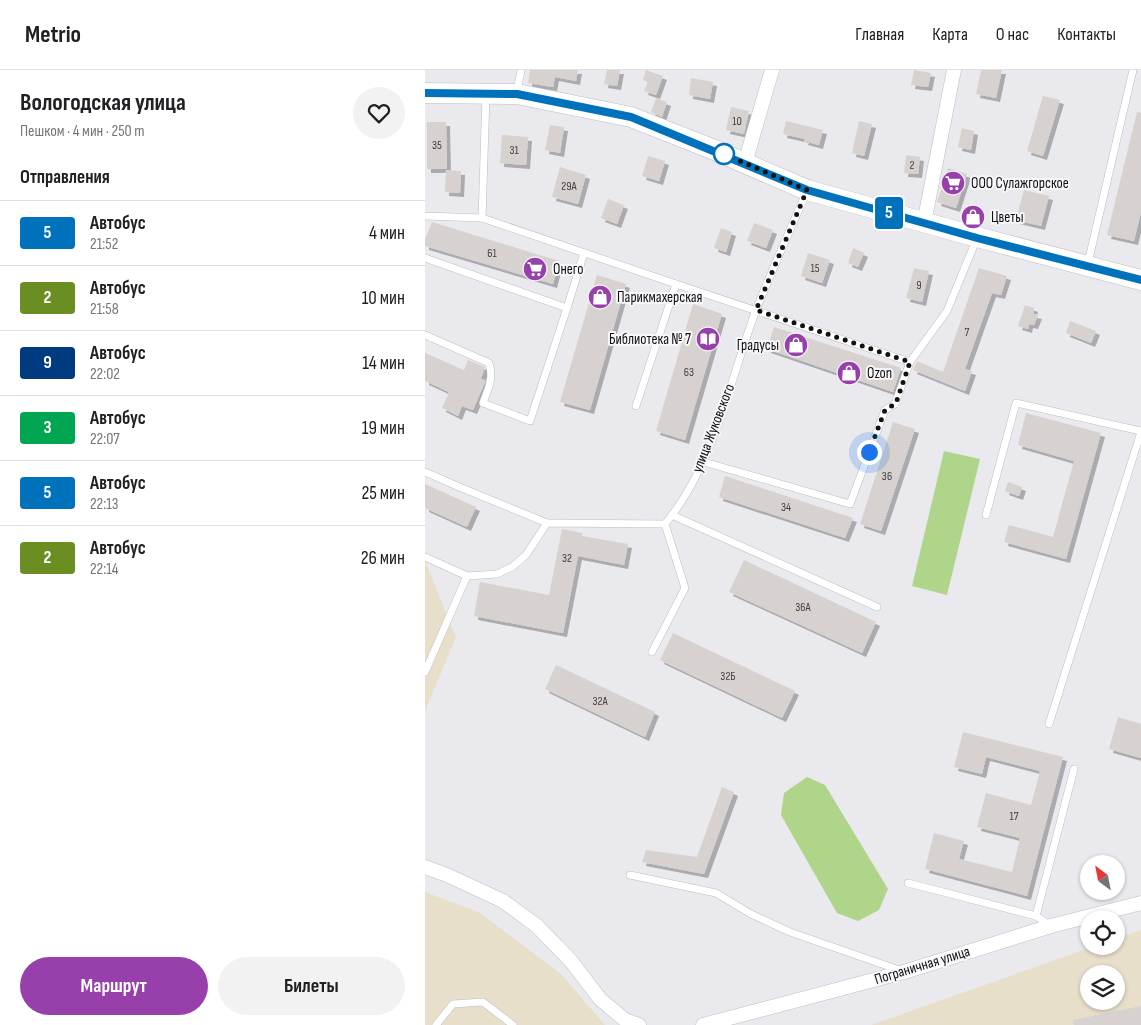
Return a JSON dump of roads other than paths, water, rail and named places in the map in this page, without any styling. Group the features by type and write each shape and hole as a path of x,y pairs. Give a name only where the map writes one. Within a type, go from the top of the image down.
{"main road":[{"path":"425,93 517,94 631,117 807,190 977,238 1141,280"}],"street":[{"path":"745,163 772,70"},
{"path":"924,223 954,70"},
{"path":"425,867 503,901 537,926 571,961 600,999 625,1020 639,1025"},
{"name":"Пограничная улица","path":"703,1025 904,972 1051,926 1141,903"}],"lane":[{"path":"517,94 521,70"},
{"path":"1087,266 1133,70"},
{"path":"482,218 486,93"},
{"name":"улица Жуковского","path":"665,524 704,462 756,310 807,190"},
{"path":"425,216 482,218 910,362"},
{"path":"704,462 850,504 885,410 895,404 910,362 947,311 977,238"},
{"path":"425,335 489,363 492,371 491,380 483,403 530,421 584,253"},
{"path":"425,258 567,308"},
{"path":"636,406 676,284"},
{"path":"986,515 1016,402 1141,431 1049,724"},
{"path":"425,472 547,523 665,524 685,588 652,652"},
{"path":"672,515 877,607"},
{"path":"425,557 467,576 497,574 512,566 526,555 547,523"},
{"path":"425,672 467,576"},
{"path":"1036,916 1074,769"},
{"path":"630,875 716,893 751,914 790,932 904,972"},
{"path":"908,883 1036,916 1051,926"},
{"path":"436,1025 453,1004 483,1002 513,1025"}],"place":[{"name":"ООО Сулажгорское","path":"953,183"},
{"name":"Цветы","path":"973,217"},
{"name":"Онего","path":"535,269"},
{"name":"Парикмахерская","path":"600,297"},
{"name":"Библиотека № 7","path":"708,339"},
{"name":"Градусы","path":"796,345"},
{"name":"Ozon","path":"849,373"}]}
